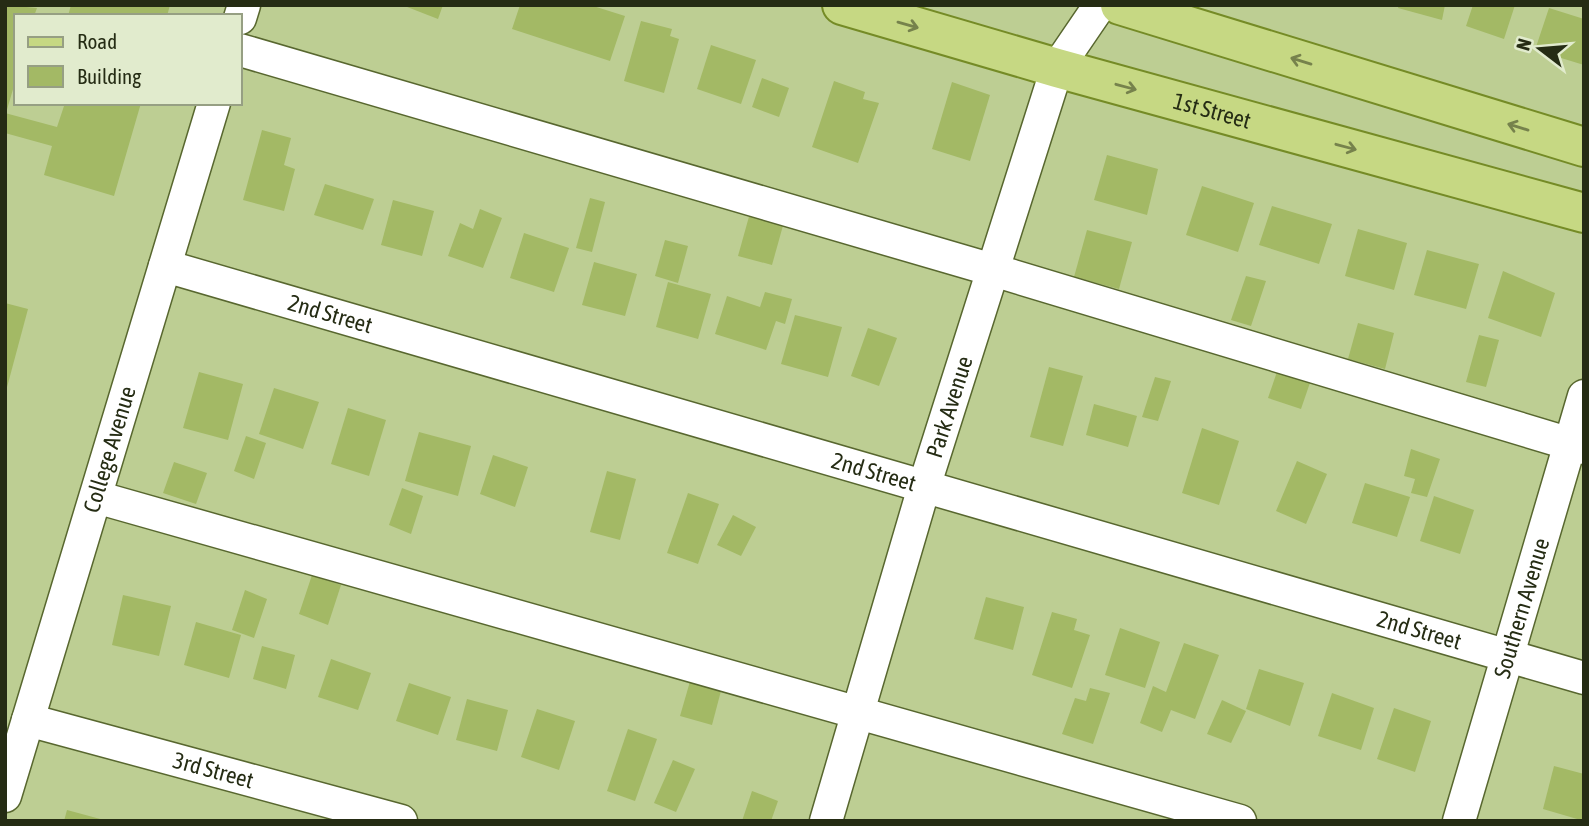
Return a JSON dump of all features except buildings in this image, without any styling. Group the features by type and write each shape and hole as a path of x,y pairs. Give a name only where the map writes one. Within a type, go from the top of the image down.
{"main road":[{"name":"1st Street","path":"842,5 1057,68 1584,212"},
{"path":"1120,5 1584,147"}],"street":[{"name":"Park Avenue","path":"826,821 924,487 1057,68 1100,5"},
{"path":"242,51 993,270 1577,447"},
{"name":"College Avenue","path":"5,796 213,105"},
{"name":"2nd Street","path":"165,266 1584,678"},
{"name":"Southern Avenue","path":"1459,821 1507,657 1577,447 1584,396"},
{"path":"96,497 1240,821"},
{"name":"3rd Street","path":"28,720 401,821"}]}
